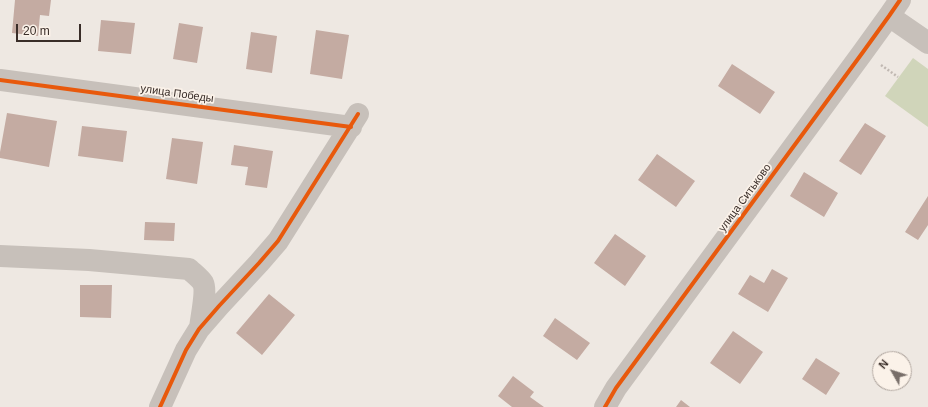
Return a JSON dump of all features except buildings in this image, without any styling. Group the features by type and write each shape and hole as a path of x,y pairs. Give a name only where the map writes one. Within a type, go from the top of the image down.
{"street":[{"path":"894,8 928,43"},
{"name":"улица Ситьково","path":"605,407 616,388 894,8"},
{"name":"улица Победы","path":"0,80 355,120 278,241 260,263 218,306 200,329"},
{"path":"0,256 88,260 189,269 194,273 203,283 204,298 200,329 186,350 160,407"}],"green space":[{"path":"913,58 928,69 928,127 885,96"}],"cycle path":[{"path":"605,407 616,388 900,0"},
{"path":"0,80 351,127"},
{"path":"160,407 186,350 199,329 278,241 358,114"}]}
